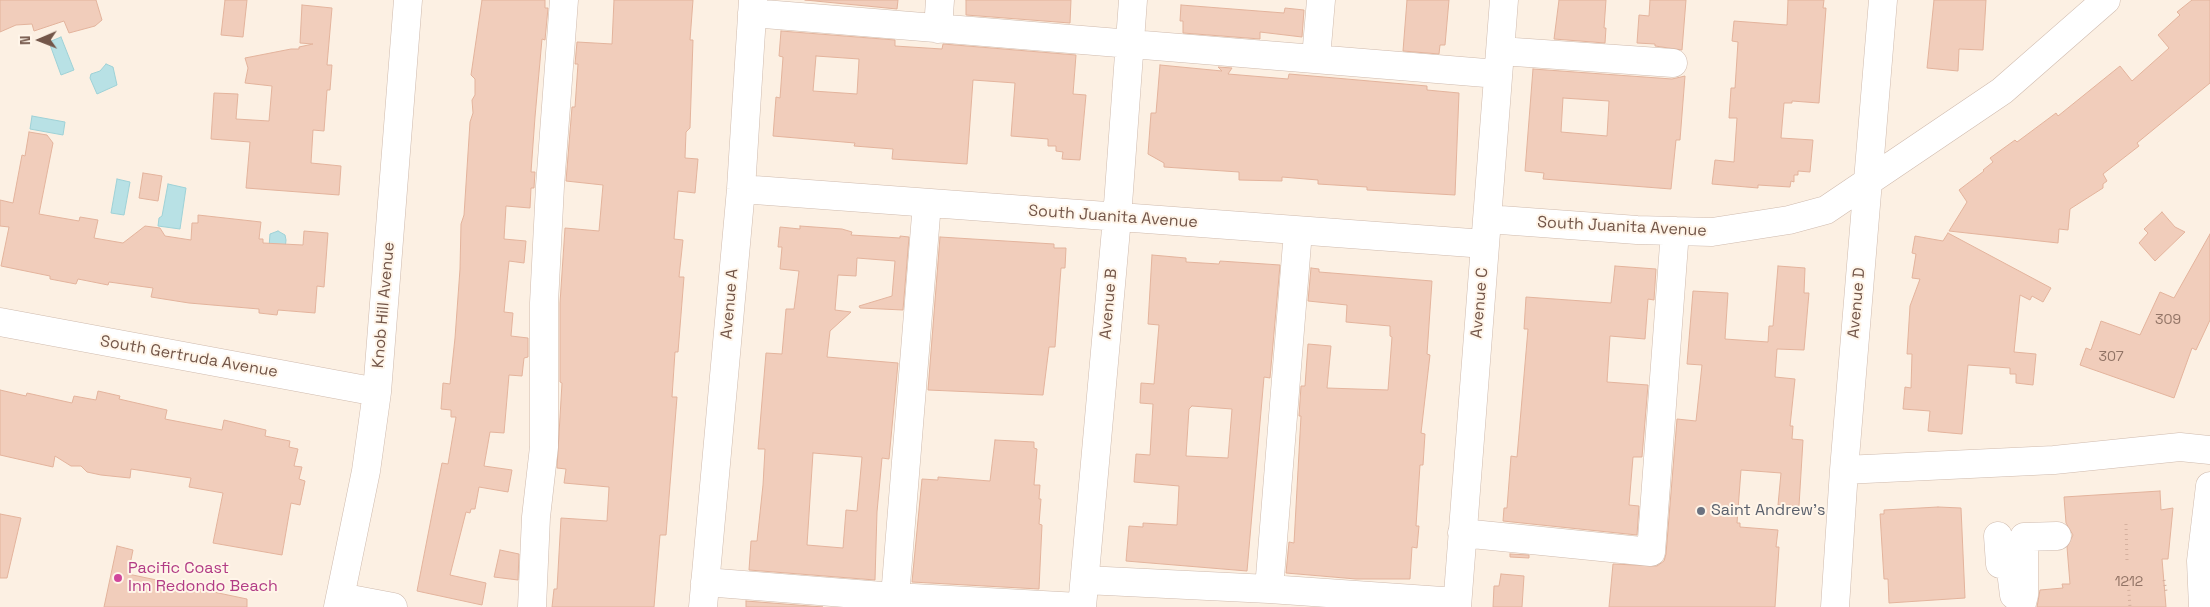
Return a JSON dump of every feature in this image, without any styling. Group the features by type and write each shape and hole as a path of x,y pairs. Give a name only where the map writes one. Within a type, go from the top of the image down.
{"street":[{"name":"Knob Hill Avenue","path":"339,602 366,471 377,392 408,0"},
{"path":"532,607 536,517 544,447 544,303 550,186 564,0"},
{"path":"938,29 940,0"},
{"name":"Avenue B","path":"1081,607 1117,218 1133,0"},
{"path":"1316,58 1321,0"},
{"name":"Avenue C","path":"1457,605 1504,0"},
{"name":"Avenue D","path":"1835,607 1844,470 1883,0"},
{"path":"1867,184 2002,91 2106,0"},
{"path":"753,7 938,29 1316,58 1499,62 1673,62"},
{"name":"Avenue A","path":"704,594 740,189 753,7"},
{"name":"South Juanita Avenue","path":"740,189 1298,231 1712,232 1788,220 1826,210 1867,184"},
{"path":"895,597 927,203"},
{"path":"1266,595 1298,231"},
{"path":"1462,533 1651,552 1675,231"},
{"name":"South Gertruda Avenue","path":"0,322 377,392"},
{"path":"1844,470 2054,460 2180,447 2210,450"},
{"path":"2203,607 2201,561 2210,486"},
{"path":"1998,536 2000,564 2010,564 2013,594 2021,606"},
{"path":"2021,606 2024,595 2024,538 2057,536"},
{"path":"1084,580 1266,595 1457,605"},
{"path":"704,594 895,597 1081,607"},
{"path":"339,602 393,607"}],"path":[{"path":"2126,524 2127,561"},
{"path":"2128,580 2130,607"},
{"path":"2164,580 2166,591 2169,591"}],"water":[{"path":"61,37 74,70 61,75 49,42"},
{"path":"106,64 113,67 117,85 97,94 90,78 91,74 100,71"},
{"path":"32,116 65,122 63,135 30,129"},
{"path":"117,179 130,182 124,215 111,213"},
{"path":"168,184 186,188 180,229 158,226 159,218 162,216"},
{"path":"278,231 285,235 284,260 268,260 270,234"}],"building":[{"path":"0,0 96,0 102,20 95,26 69,33 64,21 34,31 32,24 16,25 0,32"},
{"path":"225,0 247,0 243,37 221,35"},
{"path":"482,0 545,0 545,8 548,8 545,40 542,39 535,117 531,172 535,172 534,188 531,188 530,208 506,206 504,239 526,241 524,263 509,261 504,312 513,313 511,336 528,338 528,357 524,358 522,376 509,375 504,433 490,432 484,466 512,470 508,492 479,487 475,509 471,509 470,513 466,512 450,575 486,583 482,605 417,591 442,463 448,464 456,417 451,417 451,410 441,409 443,383 450,384 455,338 461,224 464,215 470,122 473,113 472,100 475,95 475,79 471,75"},
{"path":"614,0 693,0 690,40 693,40 690,128 686,132 685,158 698,159 695,193 678,191 674,239 683,240 679,277 684,277 678,352 675,352 672,397 677,397 666,535 660,535 654,607 552,607 554,589 557,589 561,518 607,521 609,487 564,483 566,469 557,468 562,383 560,382 560,303 565,228 599,231 603,185 566,181 572,107 575,107 578,64 575,64 577,42 612,44"},
{"path":"805,0 898,0 897,9"},
{"path":"966,0 1071,0 1070,23 966,15"},
{"path":"1407,0 1449,0 1445,45 1440,45 1439,54 1403,51"},
{"path":"1559,0 1606,0 1605,43 1554,39"},
{"path":"1650,0 1686,0 1682,50 1655,46 1655,44 1637,43 1639,15 1649,16"},
{"path":"1788,0 1824,0 1823,8 1826,8 1819,103 1792,101 1792,103 1784,103 1781,138 1813,140 1810,172 1798,171 1798,175 1794,175 1794,182 1791,181 1790,187 1758,185 1758,188 1712,184 1715,160 1734,162 1737,118 1729,118 1731,88 1735,88 1738,42 1732,41 1734,21 1787,25"},
{"path":"1934,0 1986,0 1983,50 1959,49 1958,71 1927,68"},
{"path":"2192,0 2210,0 2210,83 2137,143 2139,146 2103,174 2107,181 2103,184 2103,188 2070,209 2068,230 2059,229 2058,243 1949,231 1967,202 1959,190 1993,162 1990,158 2015,140 2017,142 2056,113 2058,116 2120,66 2132,81 2169,48 2158,35 2180,15 2177,12"},
{"path":"302,5 332,8 327,65 332,65 330,90 327,90 324,131 313,130 311,163 341,166 339,195 246,188 250,142 211,139 214,93 238,94 236,119 269,121 272,86 245,83 248,68 245,58 299,49 299,47 313,44 300,43"},
{"path":"1181,5 1284,13 1285,8 1304,10 1302,37 1260,32 1260,39 1183,33 1183,21 1180,21"},
{"path":"781,31 895,40 895,46 942,49 943,44 1076,55 1073,94 1086,95 1080,160 1062,159 1063,152 1056,151 1056,146 1048,146 1048,139 1011,136 1015,83 973,80 967,164 892,159 893,149 854,146 855,143 773,136 776,97 780,98 783,57 779,56","holes":["816,56 859,59 857,94 813,91"]},
{"path":"1160,65 1222,71 1218,67 1232,68 1228,74 1288,79 1289,74 1427,86 1427,90 1459,93 1455,195 1367,190 1367,187 1318,184 1318,180 1282,177 1282,181 1239,180 1239,172 1164,167 1164,163 1148,154 1151,113 1156,113"},
{"path":"1533,69 1672,79 1685,76 1680,140 1676,140 1671,189 1543,179 1544,173 1525,171","holes":["1563,98 1609,101 1607,136 1561,132"]},
{"path":"29,132 47,135 53,143 39,214 79,221 80,217 98,220 94,238 123,243 145,226 160,228 165,236 191,240 192,223 198,223 198,215 261,222 259,239 263,239 263,243 303,245 304,231 328,233 324,287 317,286 315,313 278,310 277,315 259,313 259,309 189,303 151,297 153,288 109,282 108,285 78,279 76,284 50,279 50,276 1,266 9,227 0,226 0,200 13,203 22,155 25,156"},
{"path":"143,173 162,176 158,201 139,198"},
{"path":"2162,212 2175,227 2185,232 2155,261 2139,243 2148,233 2144,229"},
{"path":"800,226 842,229 852,232 851,235 909,237 903,310 860,308 859,306 892,296 895,261 857,258 856,276 838,275 835,310 851,312 830,331 827,357 898,363 889,459 882,458 877,512 875,580 749,570 751,541 757,541 763,485 765,449 758,449 766,353 782,354 786,309 794,309 799,271 780,269 782,247 778,247 780,227 800,229","holes":["813,453 862,457 857,511 846,510 843,548 807,545"]},
{"path":"1948,233 2051,288 2043,302 2032,296 2030,300 2020,295 2014,352 2036,354 2033,385 2016,383 2016,374 2010,374 2010,368 1968,365 1962,434 1928,431 1930,411 1903,409 1905,387 1911,388 1912,354 1907,354 1910,306 1920,279 1912,278 1916,254 1912,253 1915,236 1943,241"},
{"path":"2210,234 2210,320 2196,350 2192,348 2174,398 2080,365 2086,348 2091,350 2101,321 2140,335 2160,292 2174,298"},
{"path":"940,237 1054,244 1054,248 1066,248 1065,268 1061,268 1055,347 1049,347 1043,395 928,390"},
{"path":"1152,255 1186,258 1186,262 1219,264 1220,261 1280,265 1270,378 1264,377 1247,571 1126,561 1129,526 1143,527 1143,523 1177,525 1179,486 1134,482 1136,454 1150,455 1153,404 1140,403 1141,383 1154,384 1159,325 1148,324","holes":["1192,406 1232,409 1228,458 1186,456 1189,409"]},
{"path":"1615,266 1656,269 1654,300 1648,299 1645,339 1610,336 1607,382 1648,385 1642,457 1633,457 1629,505 1639,506 1637,535 1503,521 1504,508 1507,508 1511,456 1517,457 1528,329 1524,329 1526,297 1611,303"},
{"path":"1778,266 1805,268 1804,293 1809,293 1804,350 1777,349 1775,377 1795,379 1790,426 1793,426 1792,439 1803,440 1799,506 1778,505 1781,473 1741,470 1737,523 1740,523 1740,527 1778,530 1776,547 1779,547 1775,607 1609,607 1613,564 1657,566 1664,561 1666,554 1677,419 1696,421 1702,365 1687,364 1693,291 1728,293 1725,339 1768,342 1769,326 1773,326"},
{"path":"1311,268 1319,269 1319,272 1432,281 1427,354 1430,355 1421,433 1425,434 1423,465 1420,465 1416,526 1419,526 1417,548 1412,547 1410,579 1356,579 1286,573 1289,542 1294,543 1301,386 1305,386 1308,344 1331,346 1327,388 1388,390 1392,337 1390,336 1390,326 1346,322 1347,305 1308,301"},
{"path":"0,390 26,396 27,393 72,403 74,396 96,400 98,391 120,396 119,399 167,410 165,419 222,430 224,420 266,430 265,436 290,441 289,447 298,449 294,466 302,467 299,479 305,481 300,505 291,503 282,555 213,543 223,493 189,487 191,478 131,469 130,478 101,475 87,472 81,466 71,466 55,456 53,467 0,455"},
{"path":"995,440 1034,442 1034,448 1037,449 1034,485 1040,485 1039,524 1042,525 1039,589 912,582 922,479 938,480 938,477 990,481"},
{"path":"2160,491 2161,510 2173,508 2168,559 2162,559 2166,607 2037,607 2040,590 2063,588 2062,584 2070,584 2067,547 2073,535 2066,523 2064,497"},
{"path":"1938,507 1961,508 1965,598 1889,603 1888,579 1884,579 1880,514 1884,514 1884,510"},
{"path":"0,514 21,518 7,578 0,578"},
{"path":"117,546 133,550 128,574 247,599 247,607 104,607"},
{"path":"500,550 519,554 518,580 494,577"},
{"path":"1510,554 1529,555 1529,558 1510,557"},
{"path":"1501,574 1524,576 1522,607 1493,607 1494,586 1499,586"},
{"path":"746,601 823,607 746,607"}],"place":[{"name":"Saint Andrew's","path":"1701,511"},
{"name":"Pacific Coast Inn Redondo Beach","path":"118,578"}]}
